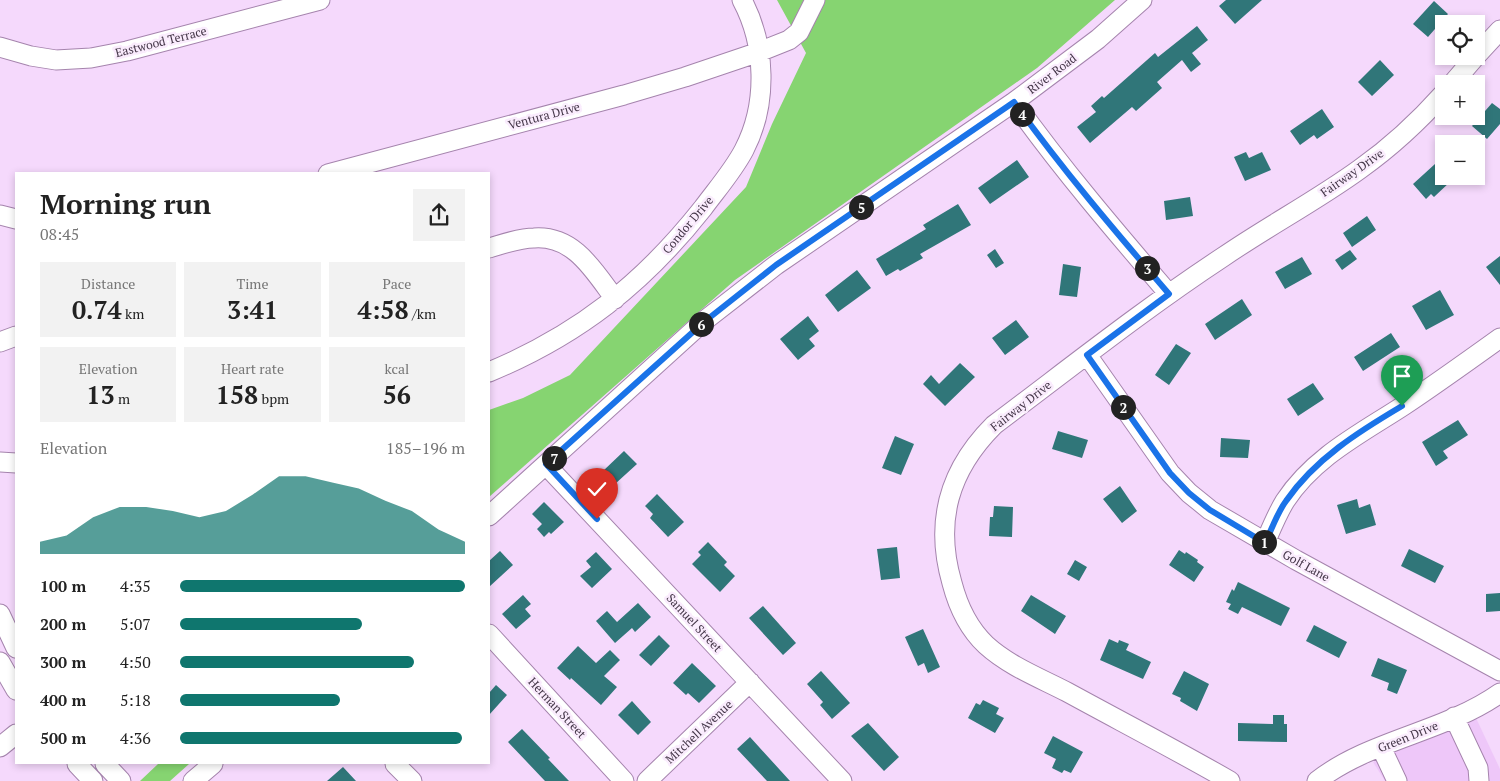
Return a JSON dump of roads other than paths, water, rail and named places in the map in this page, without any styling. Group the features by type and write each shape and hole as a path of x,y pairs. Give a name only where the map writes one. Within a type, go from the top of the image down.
{"street":[{"name":"Eastwood Terrace","path":"0,47 32,56 56,60 90,58 127,51 320,0"},
{"name":"Condor Drive","path":"490,372 541,348 596,315 615,299 667,252 737,162 750,137 757,115 760,88 759,52 755,29 742,0"},
{"name":"Ventura Drive","path":"335,172 624,95 759,52 789,40 799,32 815,0"},
{"name":"River Road","path":"490,515 704,322 776,265 1014,102 1098,39 1142,0"},
{"path":"1485,46 1500,30"},
{"path":"1460,75 1468,65"},
{"path":"1014,102 1044,144 1096,210 1169,294"},
{"name":"Fairway Drive","path":"1230,781 1000,656 986,645 974,631 956,600 949,575 944,546 944,529 951,489 961,467 981,437 994,425 1169,294 1224,256 1361,169 1403,134 1435,102"},
{"path":"0,215 15,219"},
{"path":"490,248 534,238 545,238 559,242 575,250 586,259 615,299"},
{"path":"0,342 15,336"},
{"path":"1265,543 1285,502 1303,478 1328,454 1500,338"},
{"name":"Golf Lane","path":"1087,355 1170,473 1189,493 1210,510 1265,543 1500,672"},
{"path":"0,462 15,463"},
{"name":"Samuel Street","path":"546,464 842,781"},
{"path":"0,614 15,646"},
{"name":"Herman Street","path":"490,635 624,781"},
{"path":"0,662 15,688"},
{"name":"Mitchell Avenue","path":"646,781 750,682"},
{"name":"Green Drive","path":"1317,781 1348,761 1454,717 1500,693"},
{"path":"1454,717 1478,768 1479,781"},
{"path":"0,747 15,735"},
{"path":"1381,747 1397,781"},
{"path":"77,764 93,781"},
{"path":"105,764 121,781"},
{"path":"197,780 213,764"},
{"path":"395,764 412,781"}]}
